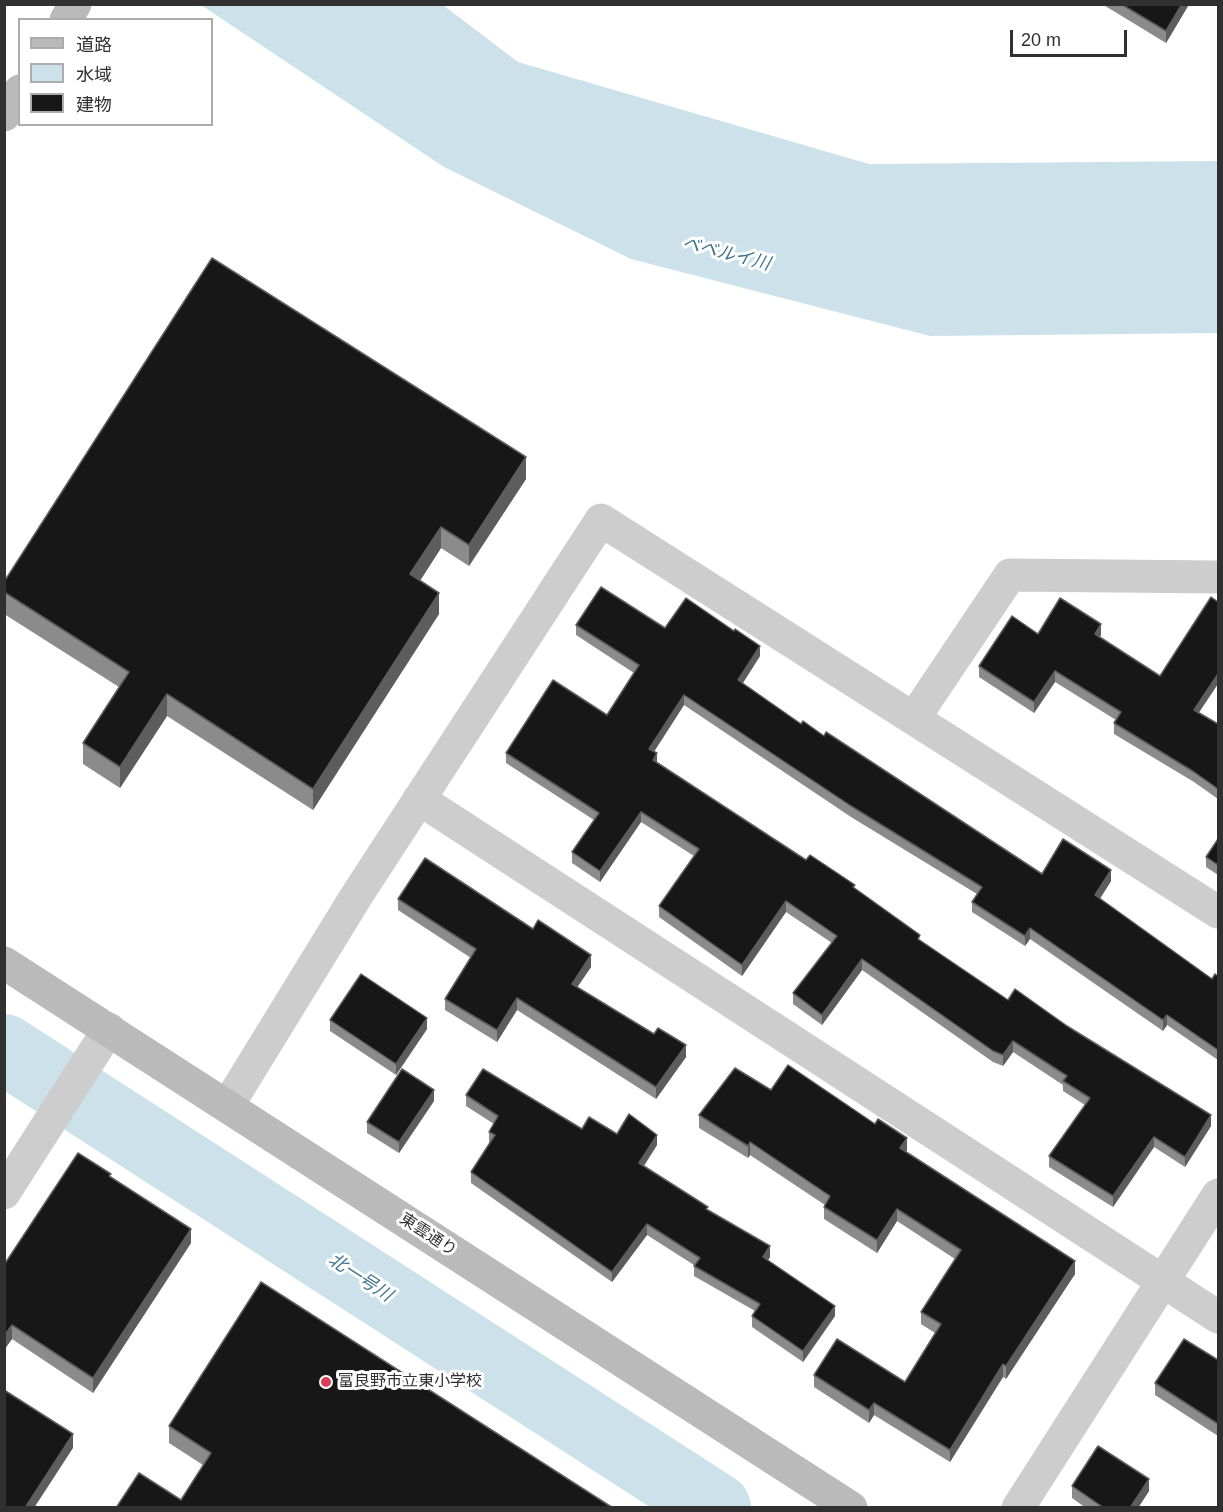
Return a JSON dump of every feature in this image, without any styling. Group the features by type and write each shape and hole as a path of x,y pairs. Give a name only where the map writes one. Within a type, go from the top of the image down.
{"street":[{"path":"67,18 75,4"},
{"path":"4,115 18,95"},
{"path":"228,1105 357,895 601,520 1218,912"},
{"path":"914,718 1010,575 1218,577"},
{"path":"419,799 1218,1317"},
{"name":"東雲通り","path":"4,963 851,1508"},
{"path":"4,1193 109,1029"},
{"path":"1018,1508 1218,1195"}],"water":[{"name":"ベベルイ川","path":"201,5 443,5 518,62 869,164 1218,161 1218,333 930,336 631,259 444,167"}],"building":[{"path":"1121,4 1182,4 1166,31"},
{"path":"212,258 526,457 469,545 441,527 410,574 439,593 313,789 167,694 120,767 83,743 129,672 4,592 4,582"},
{"path":"601,587 665,628 686,598 734,631 735,629 760,646 738,680 801,724 803,721 824,736 826,732 1042,874 1063,839 1111,870 1095,895 1212,979 1215,974 1218,976 1218,1050 1167,1015 1163,1020 1030,928 1025,936 972,902 982,887 851,806 684,695 649,749 657,753 653,760 806,860 810,855 855,885 853,887 920,935 918,939 1008,1000 1015,989 1067,1026 1211,1115 1185,1157 1154,1137 1113,1196 1049,1156 1090,1098 1063,1081 1067,1076 1013,1041 1003,1055 993,1051 862,959 822,1015 793,993 837,936 786,901 742,965 659,906 699,849 641,812 600,871 572,852 599,813 506,753 553,680 607,715 639,665 576,625"},
{"path":"1211,597 1218,602 1218,674 1194,710 1218,724 1218,789 1114,723 1121,712 1055,671 1034,702 979,666 1012,616 1038,634 1060,598 1101,624 1095,634 1160,676"},
{"path":"1218,839 1218,865 1206,857"},
{"path":"425,858 533,929 538,920 591,955 572,984 654,1034 658,1028 686,1045 656,1087 517,998 497,1030 445,999 476,949 398,899"},
{"path":"361,974 427,1018 396,1064 330,1020"},
{"path":"788,1065 875,1124 878,1119 907,1138 900,1148 1075,1261 1006,1366 1003,1364 950,1450 874,1403 869,1410 814,1375 837,1339 905,1382 941,1324 921,1312 961,1250 897,1209 877,1240 824,1207 830,1196 750,1142 748,1146 699,1115 735,1068 771,1090"},
{"path":"402,1069 434,1090 399,1142 367,1122"},
{"path":"483,1069 582,1129 589,1117 617,1134 629,1114 657,1135 639,1163 708,1207 706,1209 770,1246 763,1257 835,1306 803,1351 752,1316 760,1304 694,1266 700,1258 647,1224 612,1272 471,1172 495,1135 489,1132 498,1116 466,1095"},
{"path":"78,1153 191,1229 93,1378 12,1325 4,1336 4,1265"},
{"name":"富良野市立東小学校","path":"261,1282 613,1508 116,1508 139,1473 181,1500 211,1453 169,1426"},
{"path":"1184,1339 1218,1360 1218,1424 1155,1383"},
{"path":"4,1390 73,1434 25,1508 4,1508"},
{"path":"1098,1446 1149,1479 1130,1508 1104,1508 1072,1486"}],"waterway":[{"name":"北一号川","path":"4,1049 716,1508"}],"place":[{"name":"富良野市立東小学校","path":"326,1382"}]}
